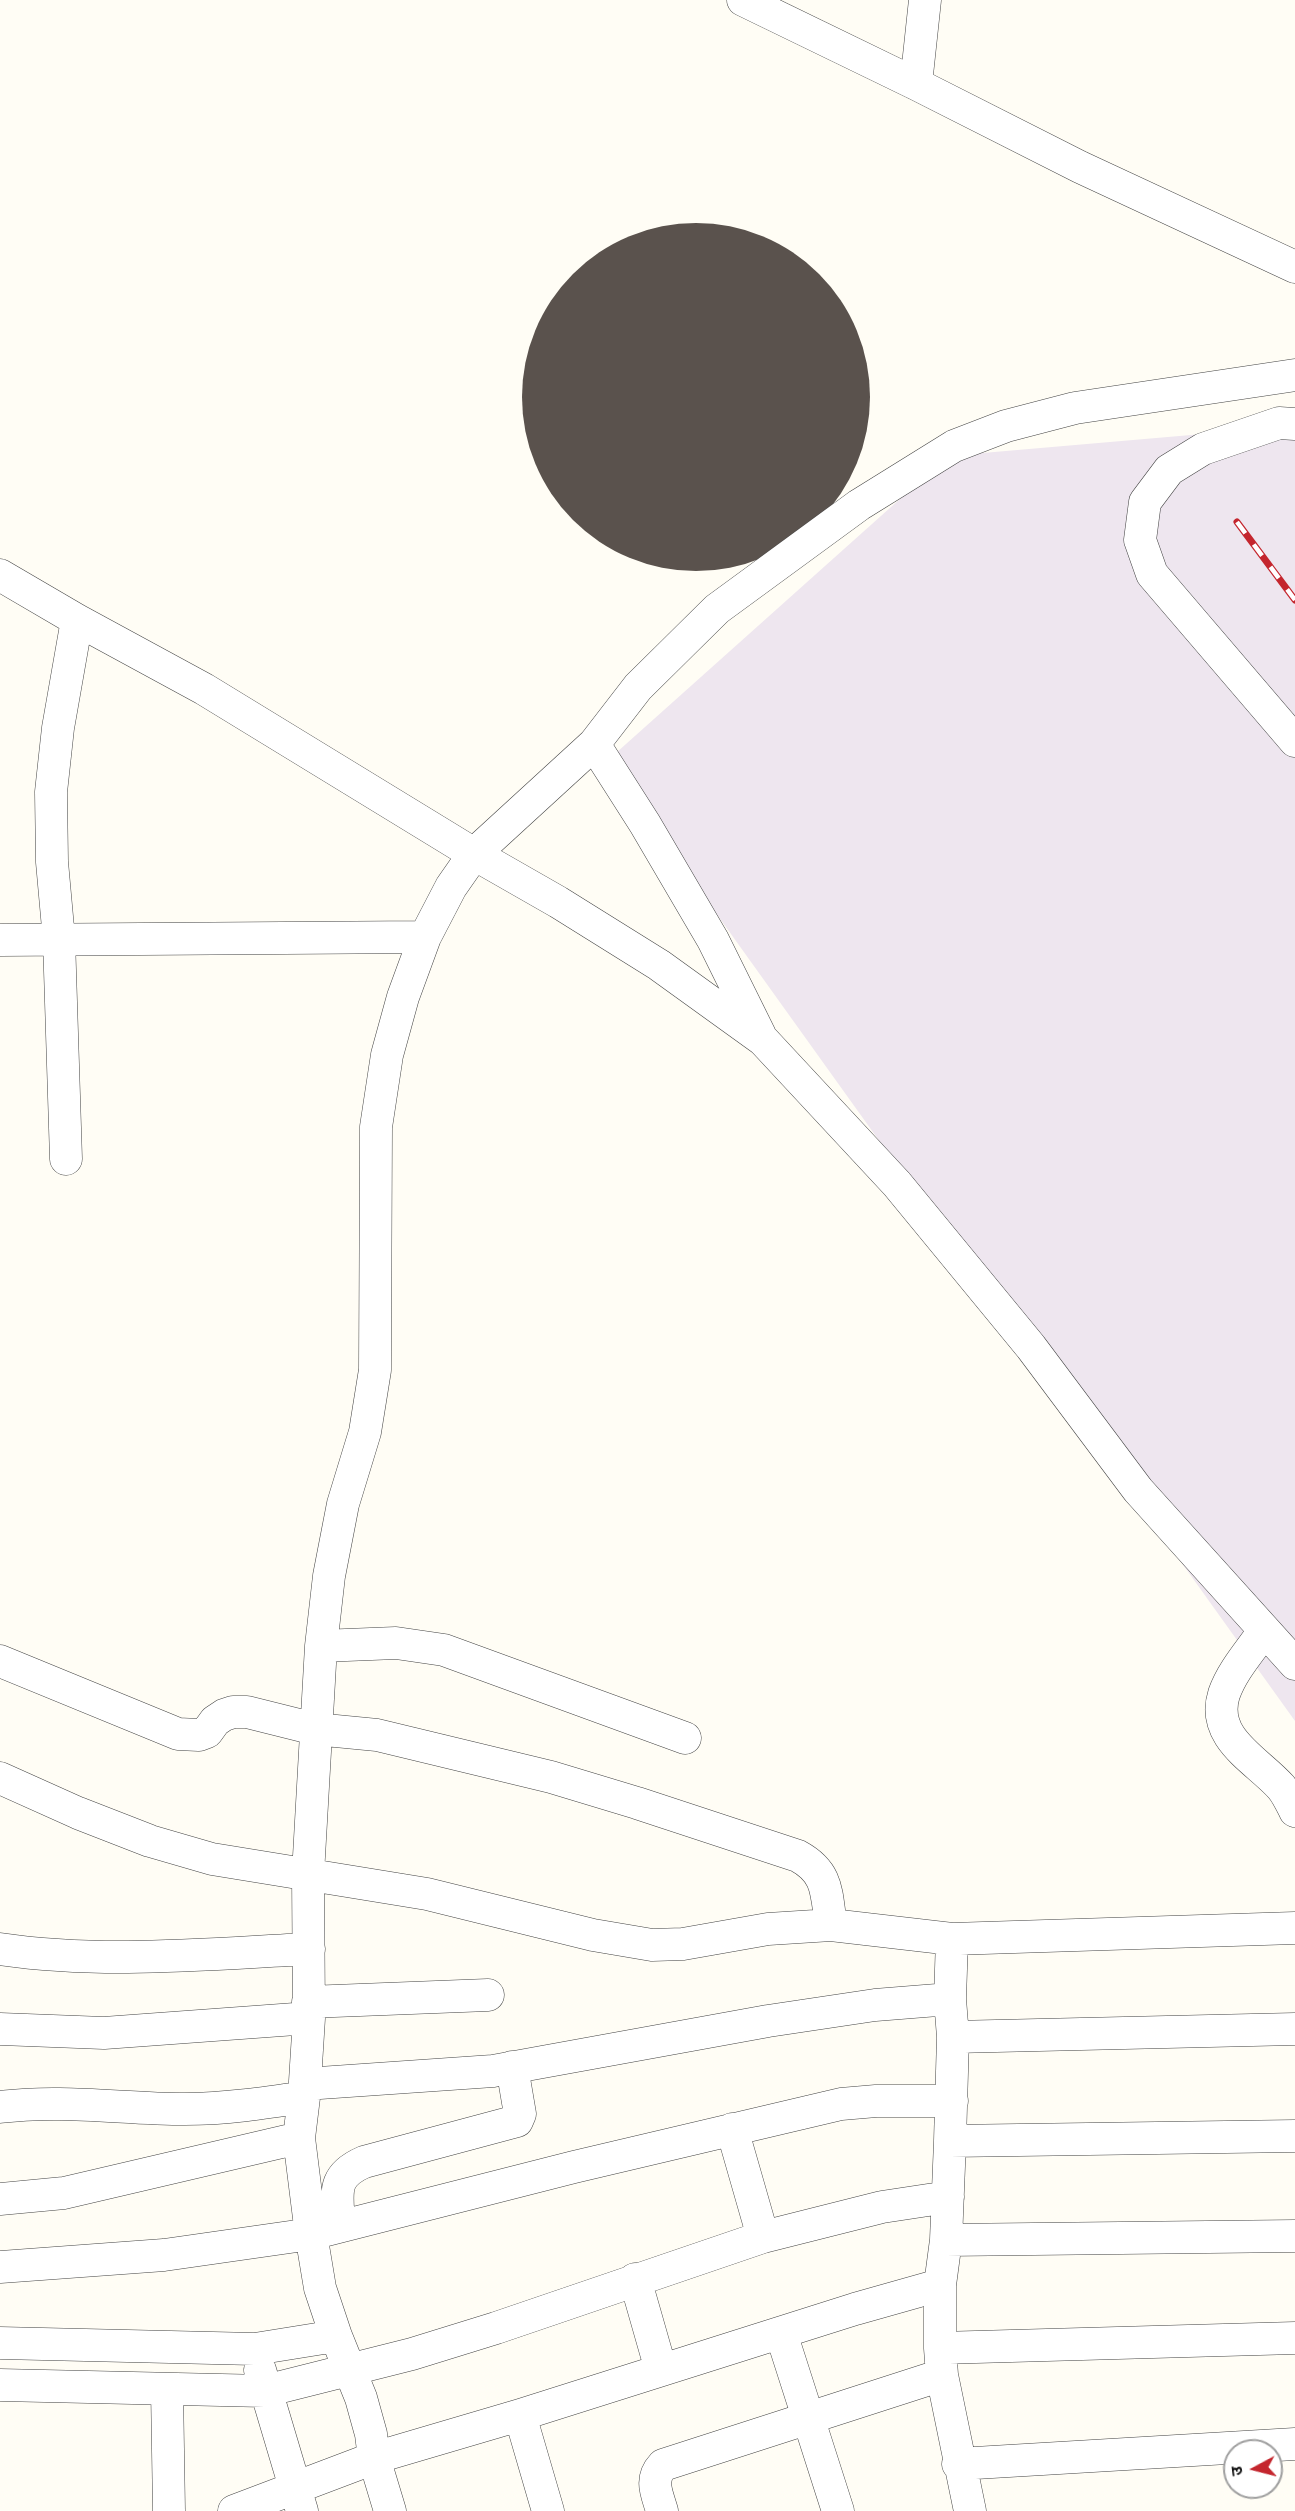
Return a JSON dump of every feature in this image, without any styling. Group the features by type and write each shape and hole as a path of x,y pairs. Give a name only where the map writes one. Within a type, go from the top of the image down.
{"street":[{"path":"743,0 916,84 1080,168 1295,267"},
{"path":"916,84 925,0"},
{"path":"325,2230 299,2138 308,2010 309,1874 321,1646 329,1576 341,1515 365,1432 375,1370 378,1117 387,1055 403,997 425,936 451,887 474,854 594,744 638,687 717,609 859,505 954,446 1006,426 1076,408 1295,375"},
{"path":"1295,424 1278,423 1203,449 1168,470 1145,502 1140,540 1152,574 1295,741"},
{"path":"0,575 76,620 204,689 474,854 558,902 659,965 763,1040 897,1184 1030,1347 1138,1490 1295,1664"},
{"path":"66,1160 59,939 52,861 51,792 58,728 76,620"},
{"path":"594,744 645,824 707,931 763,1040"},
{"path":"0,940 425,936"},
{"path":"1264,1631 1231,1678 1220,1710 1224,1725 1234,1744 1282,1788 1295,1811"},
{"path":"321,1646 396,1643 444,1650 685,1738"},
{"path":"0,1661 178,1734 199,1735 207,1732 215,1721 233,1712 247,1712 315,1729 376,1735 551,1777 658,1809 798,1856 811,1863 822,1875 831,1925"},
{"path":"0,1778 78,1813 150,1841 212,1859 427,1894 593,1935 652,1946 683,1944 768,1929 831,1925 952,1939 1295,1928"},
{"path":"952,1939 951,2141 946,2240 940,2285 941,2362 958,2463 970,2511"},
{"path":"0,1949 41,1955 134,1957 309,1949"},
{"path":"0,2029 104,2033 308,2010 488,1995"},
{"path":"0,2107 82,2104 186,2109 247,2105 304,2091 512,2067 768,2021 875,2005 950,1999"},
{"path":"952,2037 1295,2029"},
{"path":"390,2511 374,2458 366,2416 320,2288 325,2230 337,2187 349,2168 517,2121 520,2114 512,2067"},
{"path":"0,2267 164,2255 325,2230 841,2103 952,2101"},
{"path":"732,2129 763,2236"},
{"path":"951,2141 1295,2136"},
{"path":"0,2199 64,2193 299,2138"},
{"path":"0,2385 265,2391 350,2370 496,2328 763,2236 882,2207 948,2197"},
{"path":"946,2240 1295,2236"},
{"path":"635,2279 661,2370"},
{"path":"234,2511 298,2499 374,2458 520,2415 855,2309 940,2285"},
{"path":"781,2333 838,2511"},
{"path":"0,2343 255,2349 336,2336"},
{"path":"662,2511 654,2484 655,2474 663,2465 807,2418 941,2362 1295,2338"},
{"path":"255,2349 265,2391 298,2499"},
{"path":"167,2388 169,2511"},
{"path":"520,2415 548,2511"},
{"path":"958,2463 1295,2444"}],"shaded area":[{"path":"1295,426 1295,1721 607,761 948,456"}],"building":[{"path":"696,223 730,227 762,237 792,253 819,274 840,301 856,331 866,363 870,397 866,431 856,463 840,493 819,520 792,541 762,557 730,567 696,571 662,567 630,557 600,541 573,520 552,493 536,463 526,431 522,397 526,363 536,331 552,301 573,274 600,253 630,237 662,227"}],"railway":[{"path":"1237,522 1295,600"}]}
